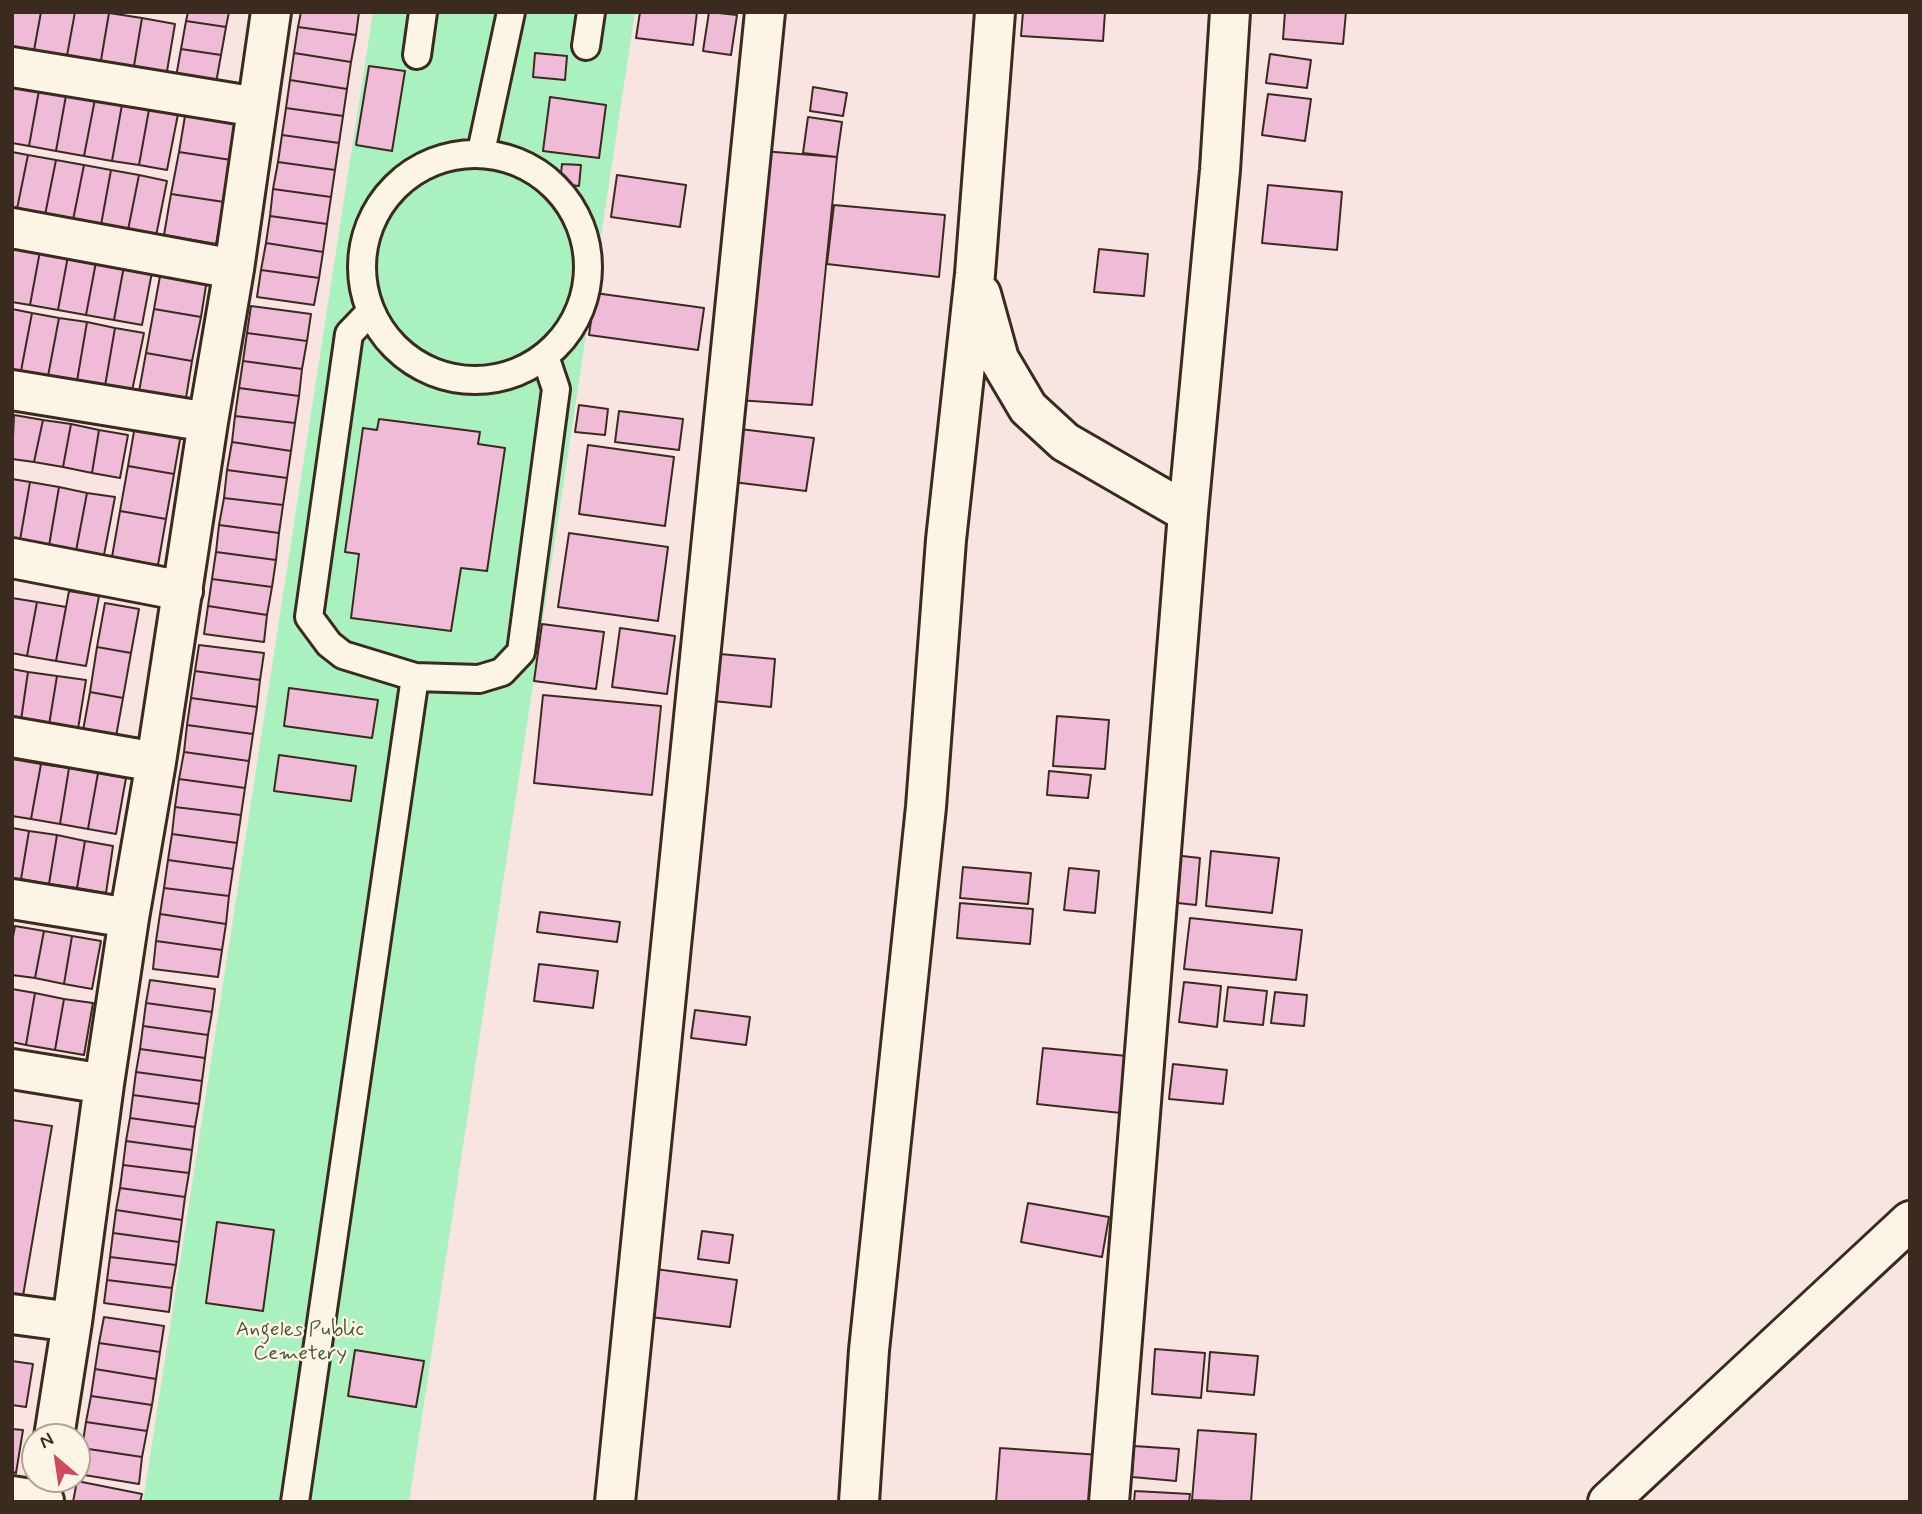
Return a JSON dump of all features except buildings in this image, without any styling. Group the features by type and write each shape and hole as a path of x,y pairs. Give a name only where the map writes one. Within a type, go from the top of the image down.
{"street":[{"path":"56,1423 129,918 234,269 271,12"},
{"path":"615,1502 765,12"},
{"path":"859,1502 869,1350 926,807 946,540 975,274 995,12"},
{"path":"1109,1502 1188,513 1220,170 1230,12"},
{"path":"12,67 257,107"},
{"path":"12,228 234,269"},
{"path":"975,274 999,359 1028,408 1065,442 1188,513"},
{"path":"12,390 208,422"},
{"path":"12,558 183,591"},
{"path":"12,737 156,762"},
{"path":"12,899 129,918"},
{"path":"12,1069 104,1084"},
{"path":"1608,1502 1910,1222"},
{"path":"12,1314 72,1322"}],"lane":[{"path":"417,55 423,12"},
{"path":"481,152 511,12"},
{"path":"586,46 591,12"},
{"path":"481,152 520,161 554,184 578,216 589,255 586,295 569,331 545,356 515,373 481,380 447,377 415,364 388,341 370,312 361,275 365,237 382,202 408,174 443,158 481,152"},
{"path":"370,312 349,334 309,617 329,645 343,655 415,677 479,679 502,672 521,652 556,389 545,356"},
{"path":"295,1502 415,677"}],"green space":[{"name":"Angeles Public Cemetery","path":"373,12 635,12 409,1502 143,1502"}]}
